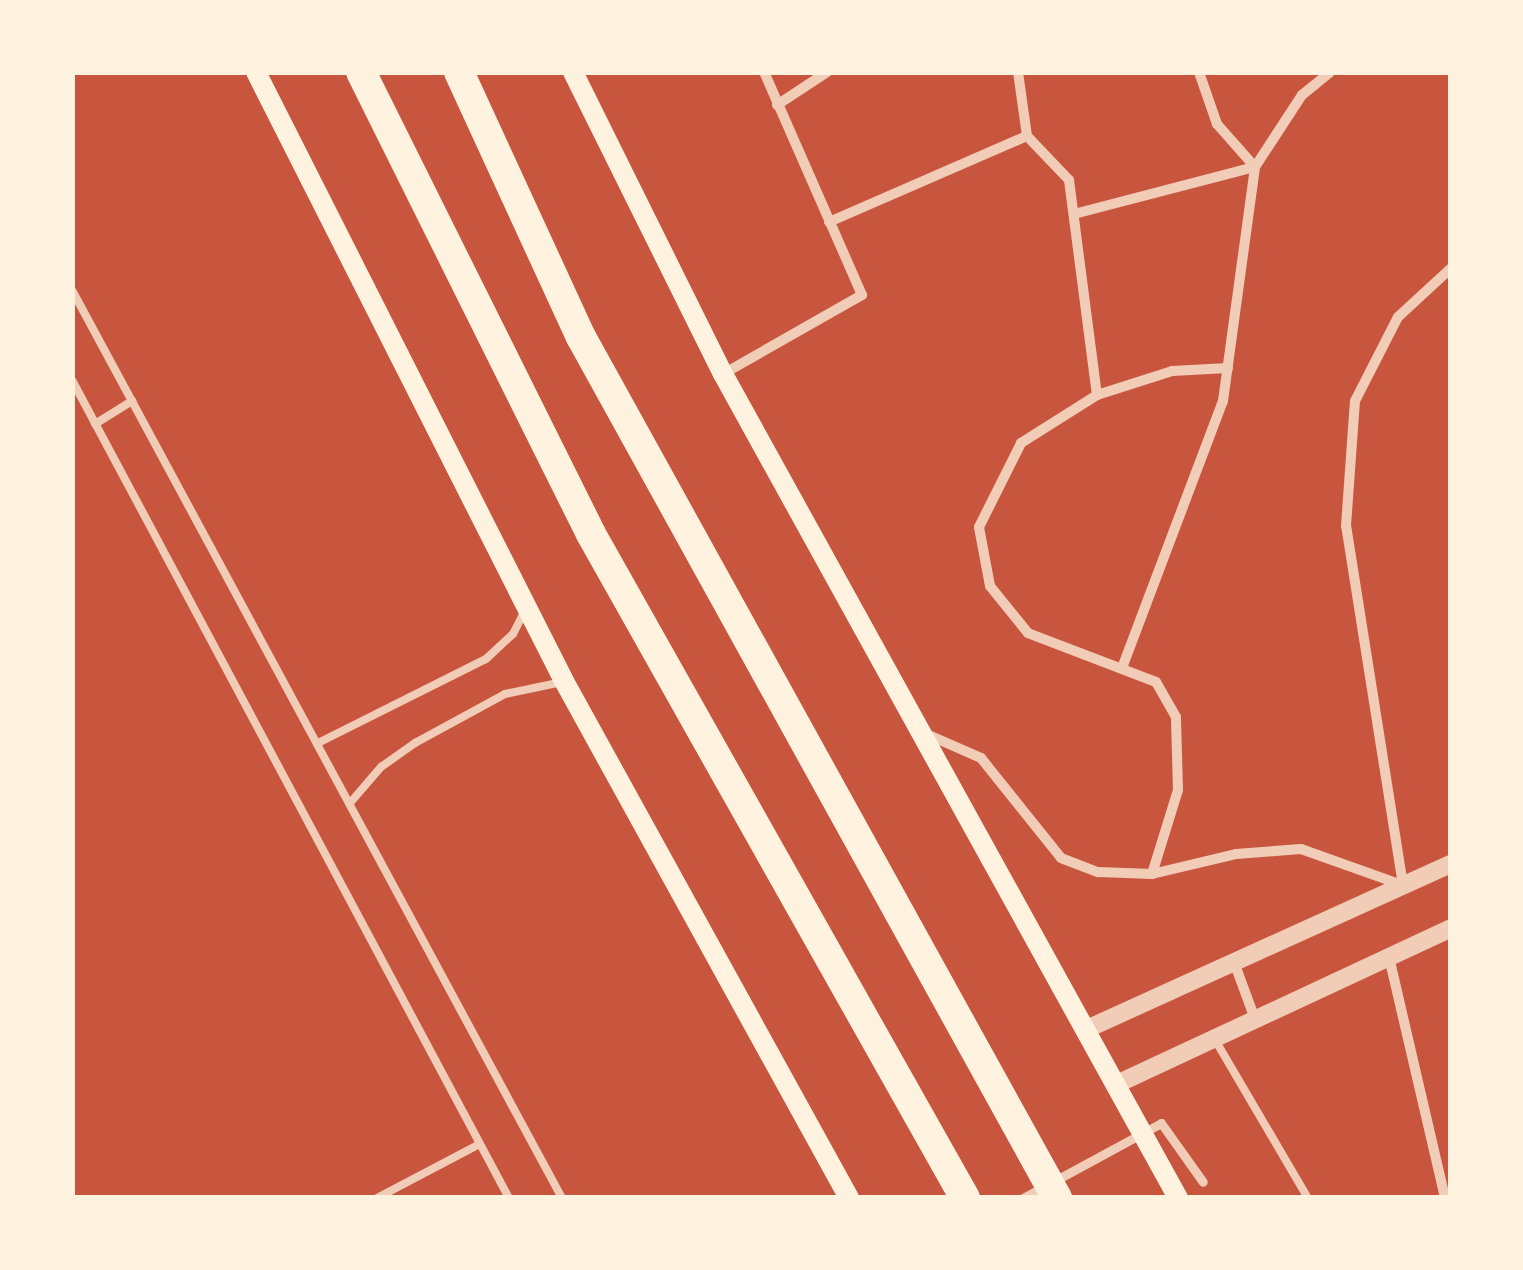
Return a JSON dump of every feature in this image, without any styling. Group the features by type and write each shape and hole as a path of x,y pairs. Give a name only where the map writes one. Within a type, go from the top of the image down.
{"highway":[{"path":"361,72 591,534 965,1198"},
{"path":"459,72 580,337 1057,1198"}],"main road":[{"path":"256,72 564,681 849,1198"},
{"path":"573,72 724,374 1089,1028 1178,1198"}],"street":[{"path":"724,374 862,295 764,72"},
{"path":"777,105 827,72"},
{"path":"1018,72 1026,136 1069,180 1097,395"},
{"path":"1198,72 1217,124 1256,167"},
{"path":"1122,668 1141,605 1193,493 1228,368 1256,167 1302,95 1330,72"},
{"path":"829,222 1026,136"},
{"path":"1074,214 1256,167"},
{"path":"1402,886 1346,526 1355,401 1398,317 1450,269"},
{"path":"1152,874 1178,790 1176,716 1156,682 1028,632 990,586 979,528 1022,444 1097,395 1172,371 1228,368"},
{"path":"924,732 981,758 1061,858 1098,872 1152,874 1236,854 1301,849 1402,886"},
{"path":"1089,1028 1450,864"},
{"path":"1118,1082 1450,929"},
{"path":"1389,957 1445,1198"},
{"path":"1234,962 1256,1019"},
{"path":"1023,1198 1161,1123 1203,1182"},
{"path":"1436,1161 1450,1156"}],"lane":[{"path":"72,290 562,1198"},
{"path":"72,380 509,1198"},
{"path":"95,424 132,401"},
{"path":"318,744 486,660 513,634 527,606"},
{"path":"350,803 381,766 415,743 505,694 564,681"},
{"path":"1214,1038 1308,1198"},
{"path":"376,1198 480,1144"}]}
